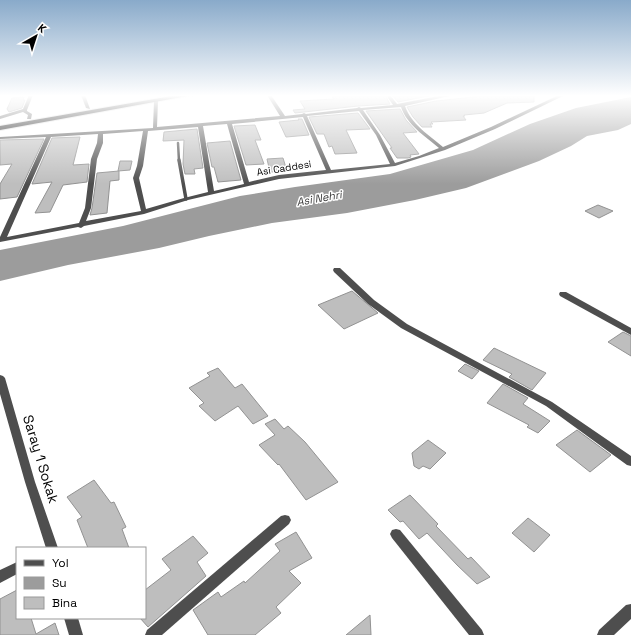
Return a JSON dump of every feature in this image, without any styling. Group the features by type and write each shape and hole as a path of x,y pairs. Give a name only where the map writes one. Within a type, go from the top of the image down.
{"highway":[{"path":"0,128 19,125"}],"street":[{"path":"155,125 155,129"},
{"path":"200,125 211,192"},
{"path":"0,138 101,133 205,125"},
{"path":"229,125 247,184"},
{"path":"309,125 328,170"},
{"path":"371,125 378,135 393,165"},
{"path":"415,125 443,149"},
{"name":"Asi Caddesi","path":"1,240 81,226 144,212 211,192 279,177 328,170 393,165 443,149 500,125"},
{"path":"144,212 136,178 140,166 146,129"},
{"path":"81,226 88,208 94,159 100,143 101,133"},
{"path":"1,240 49,136"},
{"path":"337,270 371,302 404,326 550,404 631,462"},
{"path":"563,294 631,332"},
{"name":"Saray 1 Sokak","path":"0,378 30,482 52,547"},
{"path":"152,635 285,520"},
{"path":"396,534 477,635"},
{"path":"0,577 16,569"},
{"path":"605,635 631,610"},
{"path":"71,619 76,635"}],"lane":[{"path":"178,143 179,168 186,199"}],"water":[{"name":"Asi Nehri","path":"529,125 630,125 618,130 587,136 571,146 539,161 466,188 415,200 347,213 272,223 159,248 68,265 0,281 0,250 123,226 240,196 390,174 473,150"}],"building":[{"path":"255,125 261,140 255,140 264,164 246,165 234,126"},
{"path":"280,125 304,125 309,135 286,137"},
{"path":"313,125 367,125 370,129 346,130 357,153 335,154 332,146 329,147 324,134 317,134"},
{"path":"376,125 410,125 417,132 403,133 419,154 410,155 411,157 408,158 397,158 390,148 392,148"},
{"path":"420,125 430,125 432,127 422,127"},
{"path":"197,129 203,168 194,169 195,174 185,174 183,164 184,140 163,141 164,132"},
{"path":"80,137 73,165 89,164 87,182 63,185 50,212 35,213 52,182 32,184 52,138"},
{"path":"44,139 17,197 0,199 0,184 12,164 0,165 0,140"},
{"path":"230,141 241,180 218,182 214,167 212,167 207,143"},
{"path":"283,158 287,171 270,172 267,159"},
{"path":"120,161 132,161 130,170 118,171"},
{"path":"119,171 119,180 110,181 107,213 90,215 97,173"},
{"path":"598,205 613,211 599,218 585,211"},
{"path":"352,291 378,313 344,329 318,305"},
{"path":"623,332 631,336 631,356 608,342"},
{"path":"494,348 546,373 532,390 509,377 512,374 483,360"},
{"path":"465,364 479,371 472,379 458,371"},
{"path":"218,368 235,388 242,384 268,416 253,424 238,406 215,421 199,406 204,403 189,388 210,376 207,373"},
{"path":"503,384 528,398 523,404 550,421 538,433 527,427 529,425 487,403"},
{"path":"275,419 284,429 288,426 305,442 338,482 306,500 279,464 278,465 259,445 275,435 265,424"},
{"path":"577,430 611,455 590,472 556,445"},
{"path":"428,440 446,453 430,469 423,466 419,469 414,466 412,453"},
{"path":"94,480 111,503 114,502 126,527 122,529 129,547 88,547 77,520 82,517 67,497"},
{"path":"410,495 438,524 436,526 468,559 471,557 490,577 477,584 427,533 419,539 403,521 400,522 388,510"},
{"path":"528,518 550,535 534,552 512,533"},
{"path":"296,532 312,558 289,571 301,583 276,607 281,613 255,635 208,635 193,610 218,592 221,597 244,581 245,583 280,551 275,544"},
{"path":"193,536 208,553 197,562 206,576 148,627 141,619 146,619 146,589 171,570 162,559"},
{"path":"16,591 16,619 31,619 36,634 55,623 59,635 0,635 0,599"},
{"path":"370,615 371,635 346,635"}]}
